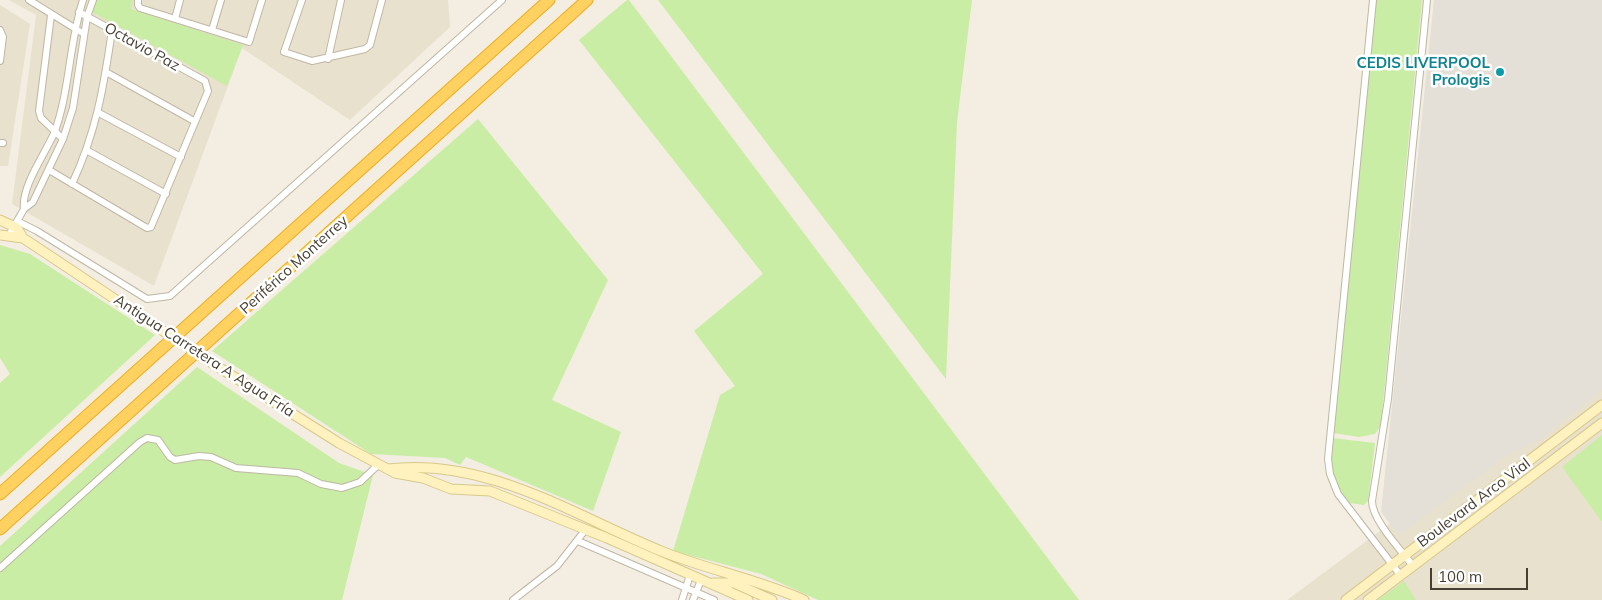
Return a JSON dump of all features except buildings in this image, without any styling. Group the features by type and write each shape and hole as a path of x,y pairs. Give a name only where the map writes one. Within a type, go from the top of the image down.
{"highway":[{"name":"Periférico Monterrey","path":"0,494 549,0"},
{"name":"Periférico Monterrey","path":"0,529 587,0"}],"street":[{"path":"29,0 84,34"},
{"path":"24,209 24,196 54,133 65,95 75,30 83,0"},
{"path":"4,236 16,224 24,209 34,202 63,139 73,108 87,16 94,0"},
{"path":"175,19 180,0"},
{"path":"212,30 221,0"},
{"path":"138,1 140,8 249,42 262,0"},
{"path":"302,0 284,52 312,61 328,59 365,49 370,45 382,0"},
{"path":"328,59 341,0"},
{"path":"16,224 37,231 147,299 170,296 502,0"},
{"path":"1373,0 1328,459 1330,474 1338,494 1400,576"},
{"path":"1413,566 1375,514 1372,501 1388,399 1427,0"},
{"name":"Octavio Paz","path":"79,12 205,81 208,90 194,121"},
{"path":"51,15 39,112 41,118 54,133 63,139"},
{"path":"0,30 3,37 0,61"},
{"path":"72,184 88,150 99,112 112,30"},
{"path":"49,170 147,228 153,225 194,121 106,72"},
{"path":"99,112 181,157"},
{"path":"88,150 166,194"},
{"name":"Antigua Carretera A Agua Fría","path":"0,220 16,224 23,238"},
{"name":"Antigua Carretera A Agua Fría","path":"4,236 23,238 212,363 339,443 402,476 423,478 451,489 490,491 552,515 748,600"},
{"name":"Boulevard Arco Vial","path":"1346,600 1602,405"},
{"name":"Boulevard Arco Vial","path":"1368,600 1602,423"},
{"path":"1568,432 1576,442"},
{"path":"0,568 140,442 147,438 158,440 170,457 175,460 200,456 211,457 236,468 298,473 321,484 342,488 360,482 378,464"},
{"name":"Antigua Carretera A Agua Fría","path":"388,469 426,468 480,474 706,568 746,577 804,600"},
{"path":"513,600 557,566 586,530"},
{"path":"578,541 713,600 709,583"},
{"path":"682,600 690,575"},
{"path":"705,598 709,583"},
{"path":"693,600 696,592 709,583 734,583 772,600"}],"shaded area":[{"path":"9,0 448,0 450,27 350,120 242,48 154,286 12,204 36,15"},
{"path":"1434,0 1602,0 1602,390 1540,439 1506,456 1399,535 1381,512"},
{"path":"0,5 30,24 8,166 0,166"},
{"path":"1602,366 1602,600 1287,600 1384,528"}],"green space":[{"path":"97,0 133,0 131,9 243,45 227,86 92,12"},
{"path":"629,0 1079,600 818,600 761,574 673,551 720,395 735,386 694,331 763,274 579,40"},
{"path":"658,0 972,0 957,122 946,379"},
{"path":"1376,0 1422,0 1381,425 1375,434 1359,437 1333,433"},
{"path":"478,119 608,280 552,400 621,432 593,511 466,457 460,465 445,458 371,454 212,351"},
{"path":"0,245 30,254 155,335 0,477 0,383 10,374 0,358"},
{"path":"197,367 339,463 373,475 342,600 0,600 0,546"},
{"path":"1602,435 1602,522 1562,467"},
{"path":"1332,438 1375,443 1368,501 1364,505 1349,503 1335,481 1331,456"},
{"path":"1404,581 1416,600 1378,600"}],"place":[{"name":"CEDIS LIVERPOOL Prologis","path":"1500,72"}]}
